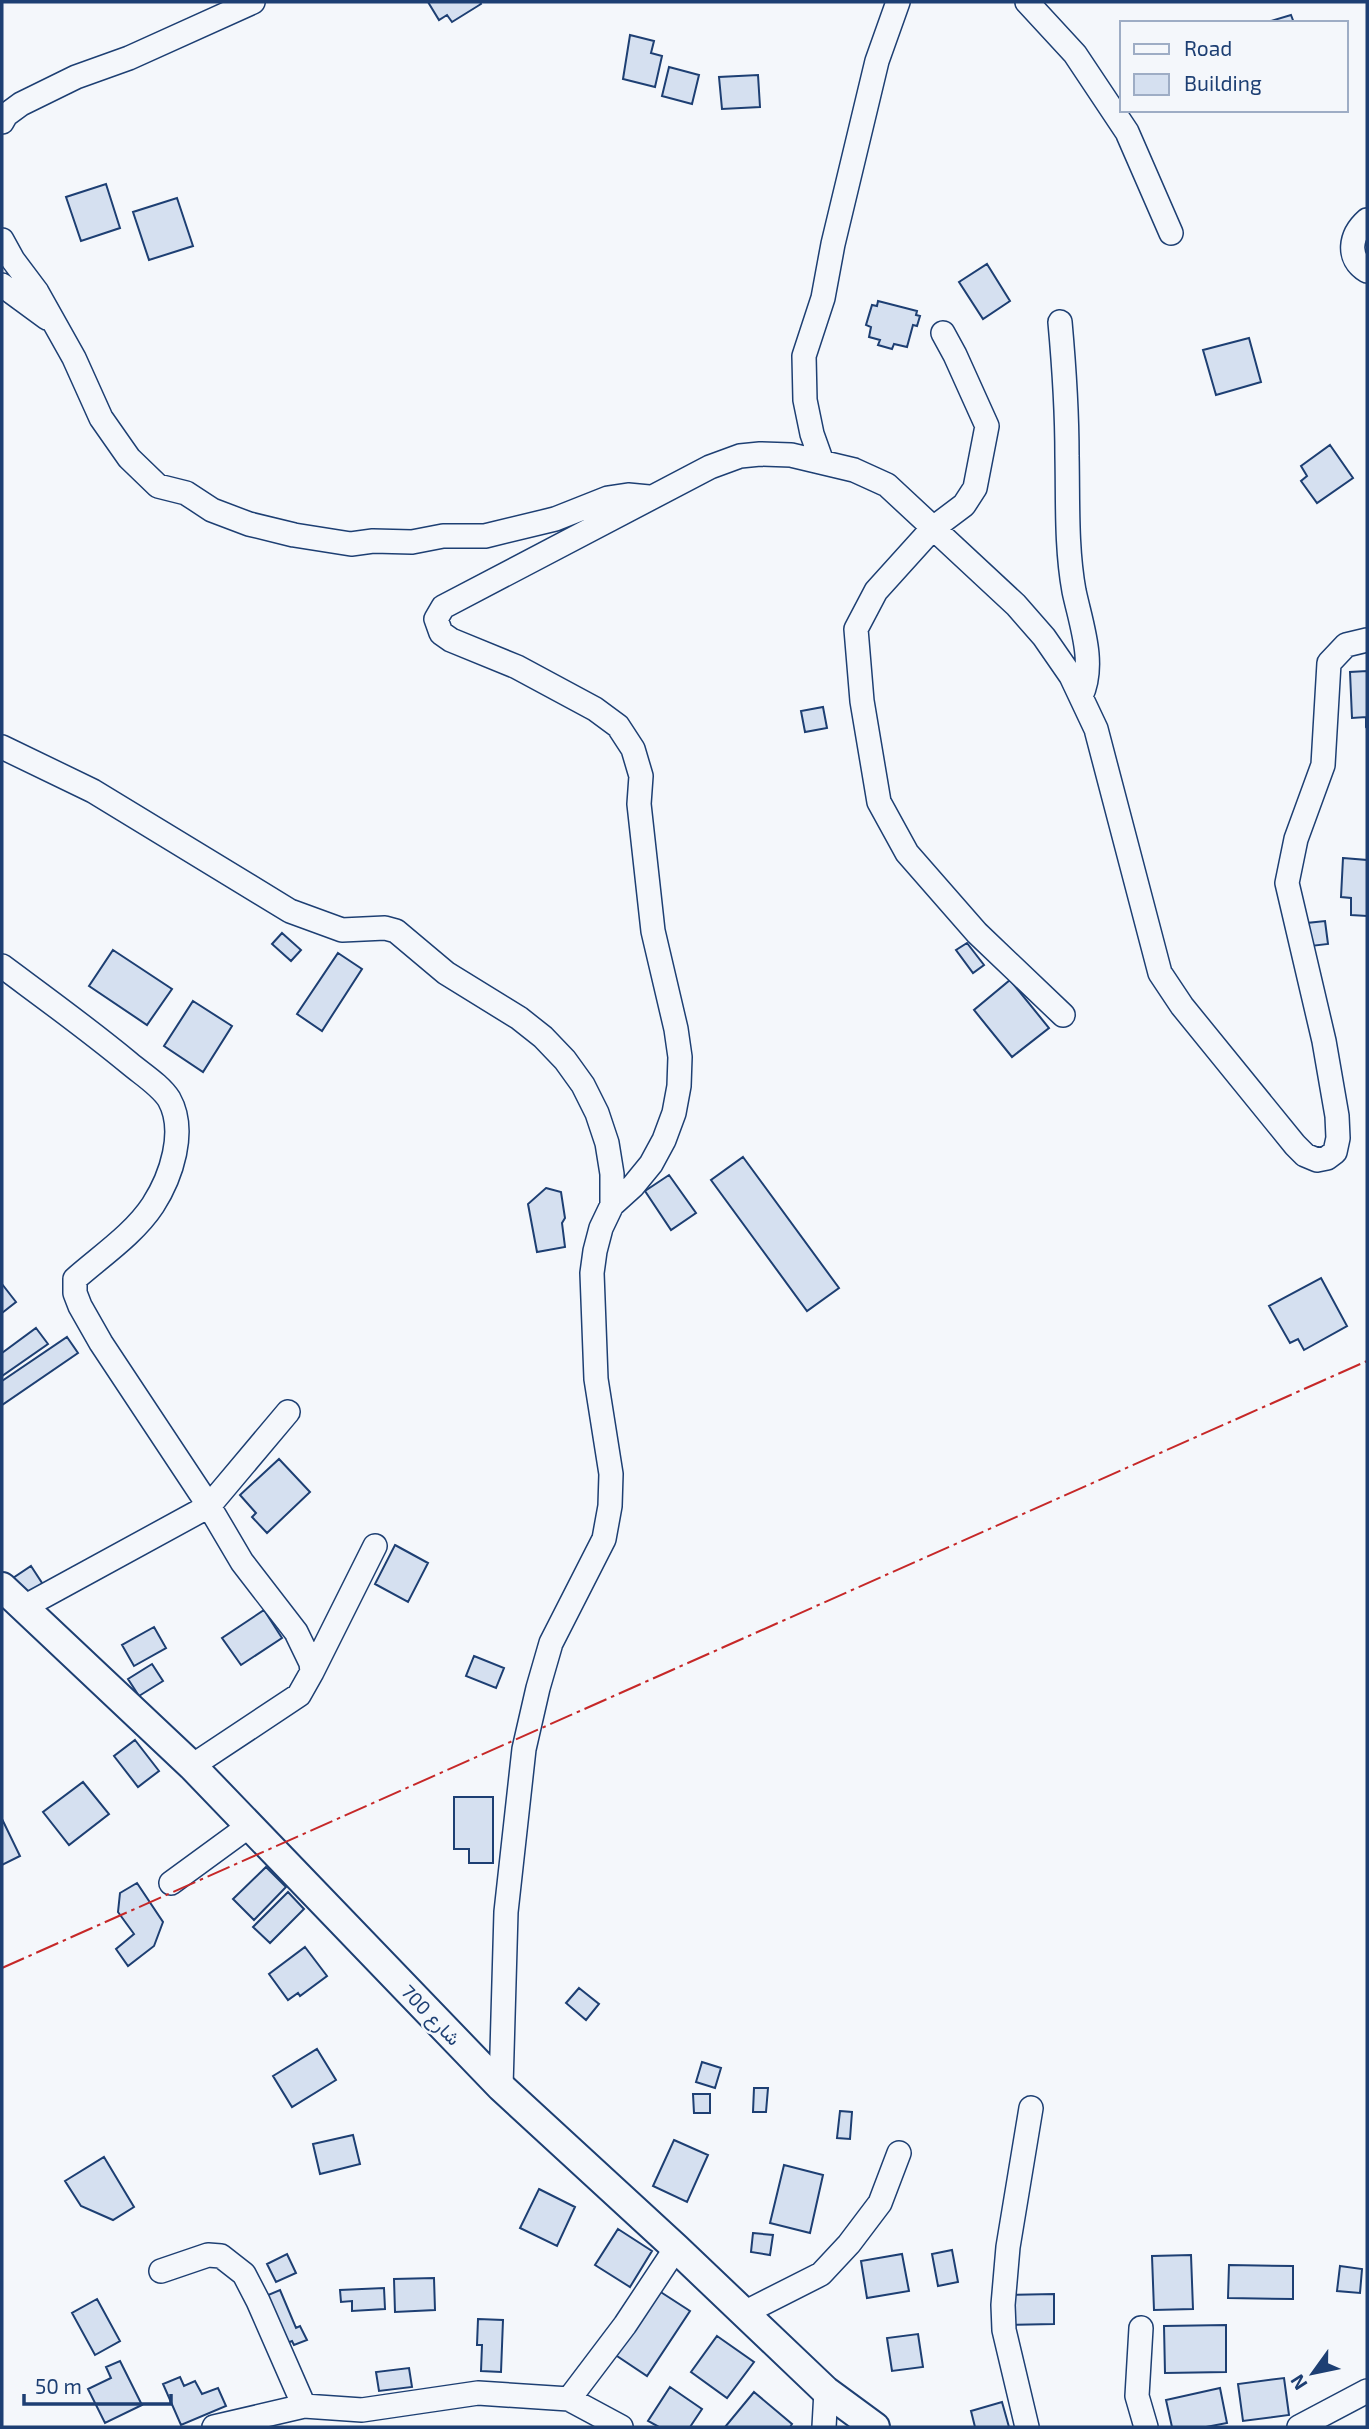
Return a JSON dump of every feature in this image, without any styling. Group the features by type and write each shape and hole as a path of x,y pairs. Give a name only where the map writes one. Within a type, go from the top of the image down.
{"main road":[{"name":"شارع 700","path":"2,1587 192,1766 501,2087 827,2391 875,2427"}],"street":[{"path":"2,122 6,115 21,104 253,2"},
{"path":"822,462 804,400 804,356 823,298 833,244 877,61 898,2"},
{"path":"1027,2 1075,54 1127,132 1171,233"},
{"path":"1367,220 1354,236 1352,247 1359,266 1367,271"},
{"path":"2,240 37,292 50,320 74,358 101,418 129,458 158,486 186,494 212,510 249,524 294,535 351,544 373,541 412,542 443,536 485,536 555,519 608,498 628,495 652,498"},
{"path":"2,285 50,320"},
{"path":"1060,322 1065,372 1070,565 1088,659 1086,684 1081,696"},
{"path":"943,333 986,426 975,488 964,505 932,529 876,591 856,629 862,701 878,802 907,853 977,933 1063,1015"},
{"path":"501,2087 506,1912 524,1749 551,1643 604,1539 610,1506 611,1474 596,1379 592,1273 601,1228 612,1206 633,1186 650,1164 671,1122 679,1086 680,1057 653,931 639,804 641,776 633,749 618,726 596,709 517,667 440,633 436,619 443,607 710,467 740,456 791,455 854,470 887,485 1016,605 1044,637 1071,676 1096,729 1160,973 1182,1006 1295,1145 1317,1160 1327,1158 1335,1152 1338,1138 1337,1116 1324,1041 1287,883 1296,839 1322,765 1329,663 1346,645 1367,640"},
{"path":"2,747 93,792 290,911 342,930 385,928 396,931 446,973 519,1018 543,1037 565,1060 583,1085 597,1113 612,1174 612,1206"},
{"path":"2,966 116,1052 169,1099 177,1132 173,1162 160,1194 139,1223 75,1279 74,1285 80,1306 101,1343 209,1506 242,1562 296,1632 307,1652 312,1672"},
{"path":"24,1607 209,1506 288,1412"},
{"path":"192,1766 299,1695 375,1546"},
{"path":"171,1883 249,1826"},
{"path":"1027,2427 1004,2330 1003,2305 1007,2257 1031,2108"},
{"path":"744,2313 821,2274 849,2244 880,2203 899,2153"},
{"path":"569,2399 625,2325 676,2248"},
{"path":"161,2270 208,2255 221,2256 244,2274 304,2406"},
{"path":"1141,2328 1137,2396 1146,2427"},
{"path":"824,2427 827,2391"},
{"path":"1299,2427 1367,2392"},
{"path":"214,2427 304,2406 364,2418 478,2393 569,2399 621,2427"}],"building":[{"path":"428,2 481,4 452,22 447,15 439,20"},
{"path":"1291,15 1293,21 1271,21"},
{"path":"630,35 654,41 651,53 662,56 655,87 623,79"},
{"path":"669,67 699,75 692,104 662,96"},
{"path":"758,75 760,107 722,109 719,77"},
{"path":"106,184 120,228 81,241 66,197"},
{"path":"177,198 193,246 149,260 133,212"},
{"path":"987,264 1010,301 983,319 959,282"},
{"path":"878,301 917,311 916,315 920,316 917,326 913,325 907,347 894,344 892,349 878,345 880,340 869,337 871,327 866,325 872,305 877,306"},
{"path":"1249,338 1261,382 1216,395 1203,350"},
{"path":"1330,445 1353,478 1317,503 1301,481 1307,476 1301,466"},
{"path":"1367,671 1366,726 1366,717 1352,718 1350,672"},
{"path":"823,707 827,728 805,732 801,711"},
{"path":"1343,858 1367,860 1367,916 1351,915 1351,898 1341,897"},
{"path":"1325,921 1328,944 1311,946 1307,923"},
{"path":"282,933 301,950 291,961 272,944"},
{"path":"967,943 984,965 973,973 956,950"},
{"path":"113,950 172,989 147,1025 89,986"},
{"path":"338,953 362,969 322,1031 297,1014"},
{"path":"1010,980 1049,1028 1012,1057 974,1010"},
{"path":"193,1001 232,1026 203,1072 164,1046"},
{"path":"743,1157 839,1288 807,1311 711,1180"},
{"path":"669,1175 696,1213 671,1230 645,1191"},
{"path":"546,1188 561,1192 565,1218 562,1223 565,1247 537,1252 528,1204"},
{"path":"1321,1278 1347,1326 1304,1350 1298,1339 1290,1343 1269,1306"},
{"path":"2,1284 16,1302 2,1313"},
{"path":"36,1328 48,1344 2,1376 2,1353"},
{"path":"67,1337 78,1353 2,1405 2,1381"},
{"path":"279,1459 310,1492 267,1533 252,1517 256,1513 240,1495"},
{"path":"395,1545 428,1563 408,1602 375,1584"},
{"path":"31,1566 44,1586 26,1597 13,1578"},
{"path":"264,1610 282,1638 241,1665 222,1638"},
{"path":"154,1627 166,1648 134,1666 122,1645"},
{"path":"474,1656 504,1668 496,1688 466,1676"},
{"path":"152,1664 163,1681 139,1696 128,1679"},
{"path":"135,1740 159,1771 138,1787 114,1756"},
{"path":"83,1782 109,1814 69,1845 43,1812"},
{"path":"454,1797 493,1797 493,1863 469,1863 469,1849 454,1849"},
{"path":"2,1819 20,1856 2,1865"},
{"path":"266,1867 286,1887 254,1920 233,1899"},
{"path":"137,1883 163,1922 154,1946 128,1966 116,1949 134,1934 118,1912 120,1893"},
{"path":"288,1892 304,1909 270,1943 253,1927"},
{"path":"305,1947 327,1976 300,1996 298,1993 288,2000 269,1974"},
{"path":"579,1988 599,2004 586,2020 566,2003"},
{"path":"317,2049 336,2080 292,2107 273,2076"},
{"path":"702,2062 721,2068 715,2088 696,2082"},
{"path":"754,2088 768,2088 766,2112 753,2112"},
{"path":"693,2094 710,2094 710,2113 694,2113"},
{"path":"840,2111 852,2112 850,2139 837,2138"},
{"path":"353,2135 360,2164 320,2174 313,2144"},
{"path":"674,2140 708,2155 687,2202 653,2186"},
{"path":"104,2157 134,2207 113,2220 81,2206 65,2181"},
{"path":"784,2165 823,2175 810,2233 770,2223"},
{"path":"539,2189 575,2207 557,2246 520,2228"},
{"path":"618,2229 652,2251 630,2287 595,2265"},
{"path":"753,2233 773,2235 770,2255 751,2252"},
{"path":"952,2250 958,2282 938,2286 932,2254"},
{"path":"287,2254 296,2273 276,2282 267,2264"},
{"path":"902,2254 909,2291 867,2298 861,2261"},
{"path":"1191,2255 1193,2309 1154,2310 1152,2256"},
{"path":"1229,2265 1293,2266 1293,2299 1228,2298"},
{"path":"1340,2266 1362,2269 1360,2293 1337,2291"},
{"path":"434,2278 435,2310 395,2312 394,2279"},
{"path":"384,2288 385,2309 352,2311 352,2301 341,2302 340,2290"},
{"path":"656,2289 690,2311 647,2376 614,2354"},
{"path":"280,2290 296,2328 300,2326 307,2340 294,2345 292,2341 282,2345 261,2298"},
{"path":"1054,2294 1054,2324 1009,2325 1009,2295"},
{"path":"97,2299 120,2341 95,2355 72,2313"},
{"path":"478,2319 503,2320 501,2372 481,2371 482,2345 477,2345"},
{"path":"1226,2325 1226,2372 1165,2373 1164,2326"},
{"path":"918,2334 923,2367 892,2371 887,2338"},
{"path":"717,2336 754,2362 727,2398 691,2372"},
{"path":"120,2361 142,2405 105,2423 88,2389 111,2378 106,2367"},
{"path":"409,2368 412,2387 379,2391 376,2372"},
{"path":"180,2377 184,2386 195,2381 202,2394 218,2388 226,2406 181,2425 163,2384"},
{"path":"1284,2378 1289,2415 1243,2421 1238,2384"},
{"path":"670,2387 702,2409 690,2427 659,2427 648,2421"},
{"path":"1220,2388 1227,2423 1206,2427 1172,2427 1166,2400"},
{"path":"754,2392 792,2424 790,2427 725,2427"},
{"path":"1002,2402 1009,2427 975,2427 971,2411"}],"power":[{"path":"2,1968 1367,1361"}]}
